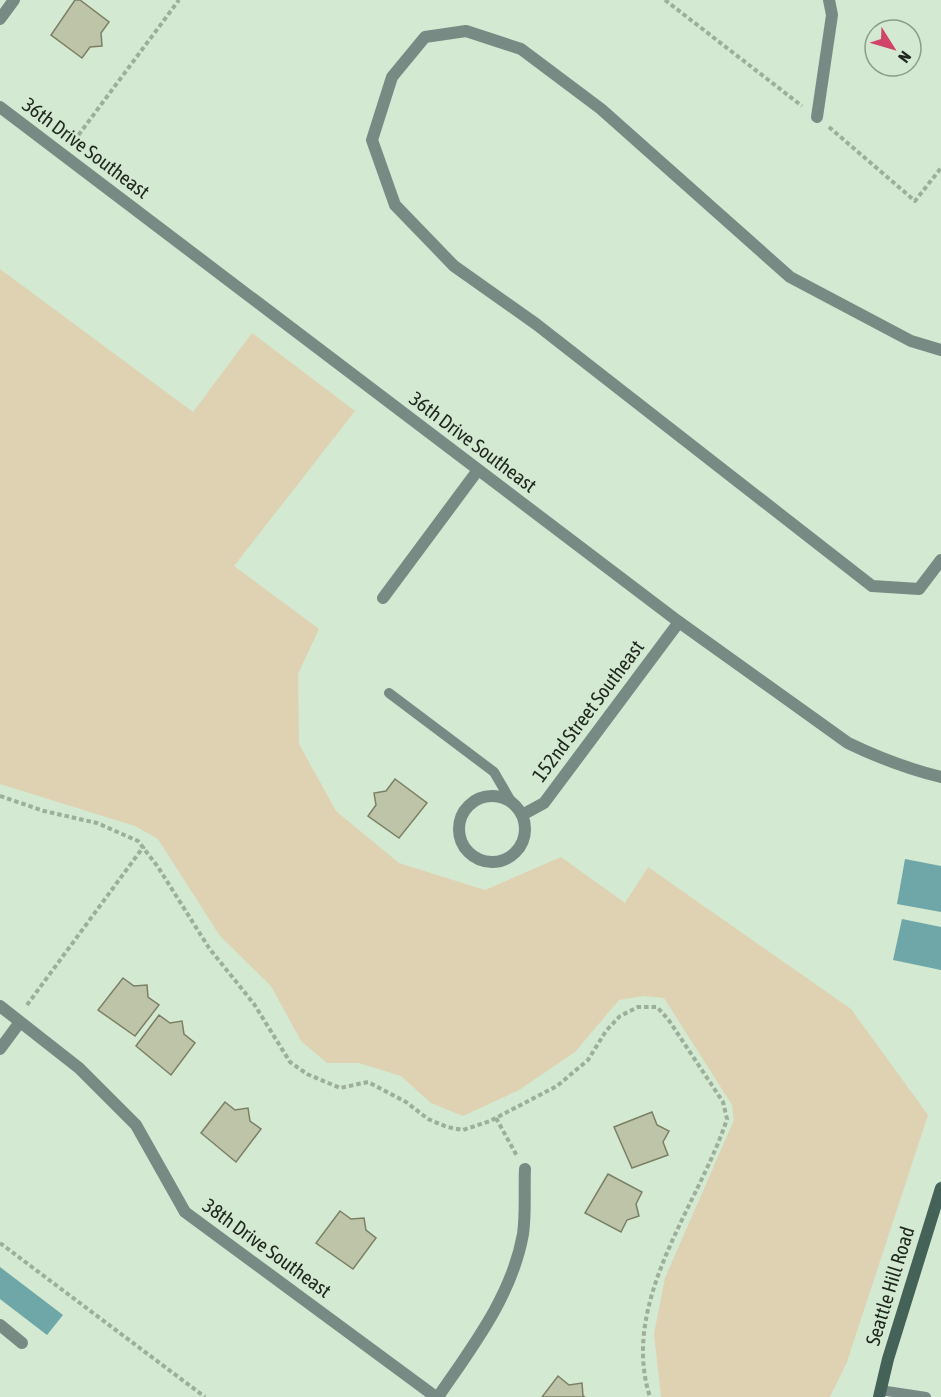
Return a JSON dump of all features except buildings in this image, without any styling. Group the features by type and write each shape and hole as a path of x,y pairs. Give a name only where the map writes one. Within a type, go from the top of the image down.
{"main road":[{"name":"Seattle Hill Road","path":"879,1393 941,1188"}],"street":[{"path":"0,19 14,0"},
{"path":"817,117 832,15 829,0"},
{"path":"941,350 911,341 790,277 601,109 521,49 466,31 425,37 392,77 372,140 395,206 454,266 536,324 872,586 919,589 941,560"},
{"name":"36th Drive Southeast","path":"0,107 679,622 848,743 905,768 941,777"},
{"path":"383,598 478,470"},
{"name":"152nd Street Southeast","path":"522,815 544,803 679,622"},
{"path":"484,797 503,798 512,803 522,815 525,832 522,843 512,856 494,862 481,860 467,850 460,837 460,821 468,806 484,797"},
{"name":"38th Drive Southeast","path":"0,1006 79,1068 136,1125 185,1212 437,1397"},
{"path":"0,1049 18,1021"},
{"path":"437,1397 482,1334 499,1304 513,1269 523,1234 525,1169"},
{"path":"0,1325 22,1343"}],"lane":[{"path":"389,693 494,772 512,803"},
{"path":"879,1393 926,1397"}],"path":[{"path":"63,155 179,0"},
{"path":"0,796 44,811 97,823 138,841 144,846 209,948 254,1004 290,1062 307,1074 340,1088 368,1082 406,1102 428,1119 447,1127 463,1130 496,1118 557,1086 588,1060 606,1030 620,1016 638,1006 657,1007 668,1019 723,1102 727,1119 673,1237 658,1276 646,1319 643,1350 644,1379 650,1397"},
{"path":"18,1021 144,846"},
{"path":"496,1118 525,1169"},
{"path":"0,1243 205,1397"}],"shaded area":[{"path":"0,269 193,412 252,333 355,411 234,566 319,629 298,674 299,744 336,811 399,863 485,890 561,857 625,903 648,867 851,1009 928,1115 847,1362 830,1397 661,1397 654,1334 665,1278 734,1120 732,1105 664,998 644,996 619,1000 575,1052 519,1090 463,1116 431,1103 401,1076 359,1063 327,1063 301,1041 271,986 220,936 158,839 135,826 0,784"}],"water":[{"path":"905,859 941,866 941,912 897,904"},
{"path":"902,919 941,927 941,970 893,960"},
{"path":"0,1267 63,1315 47,1335 0,1299"}]}
